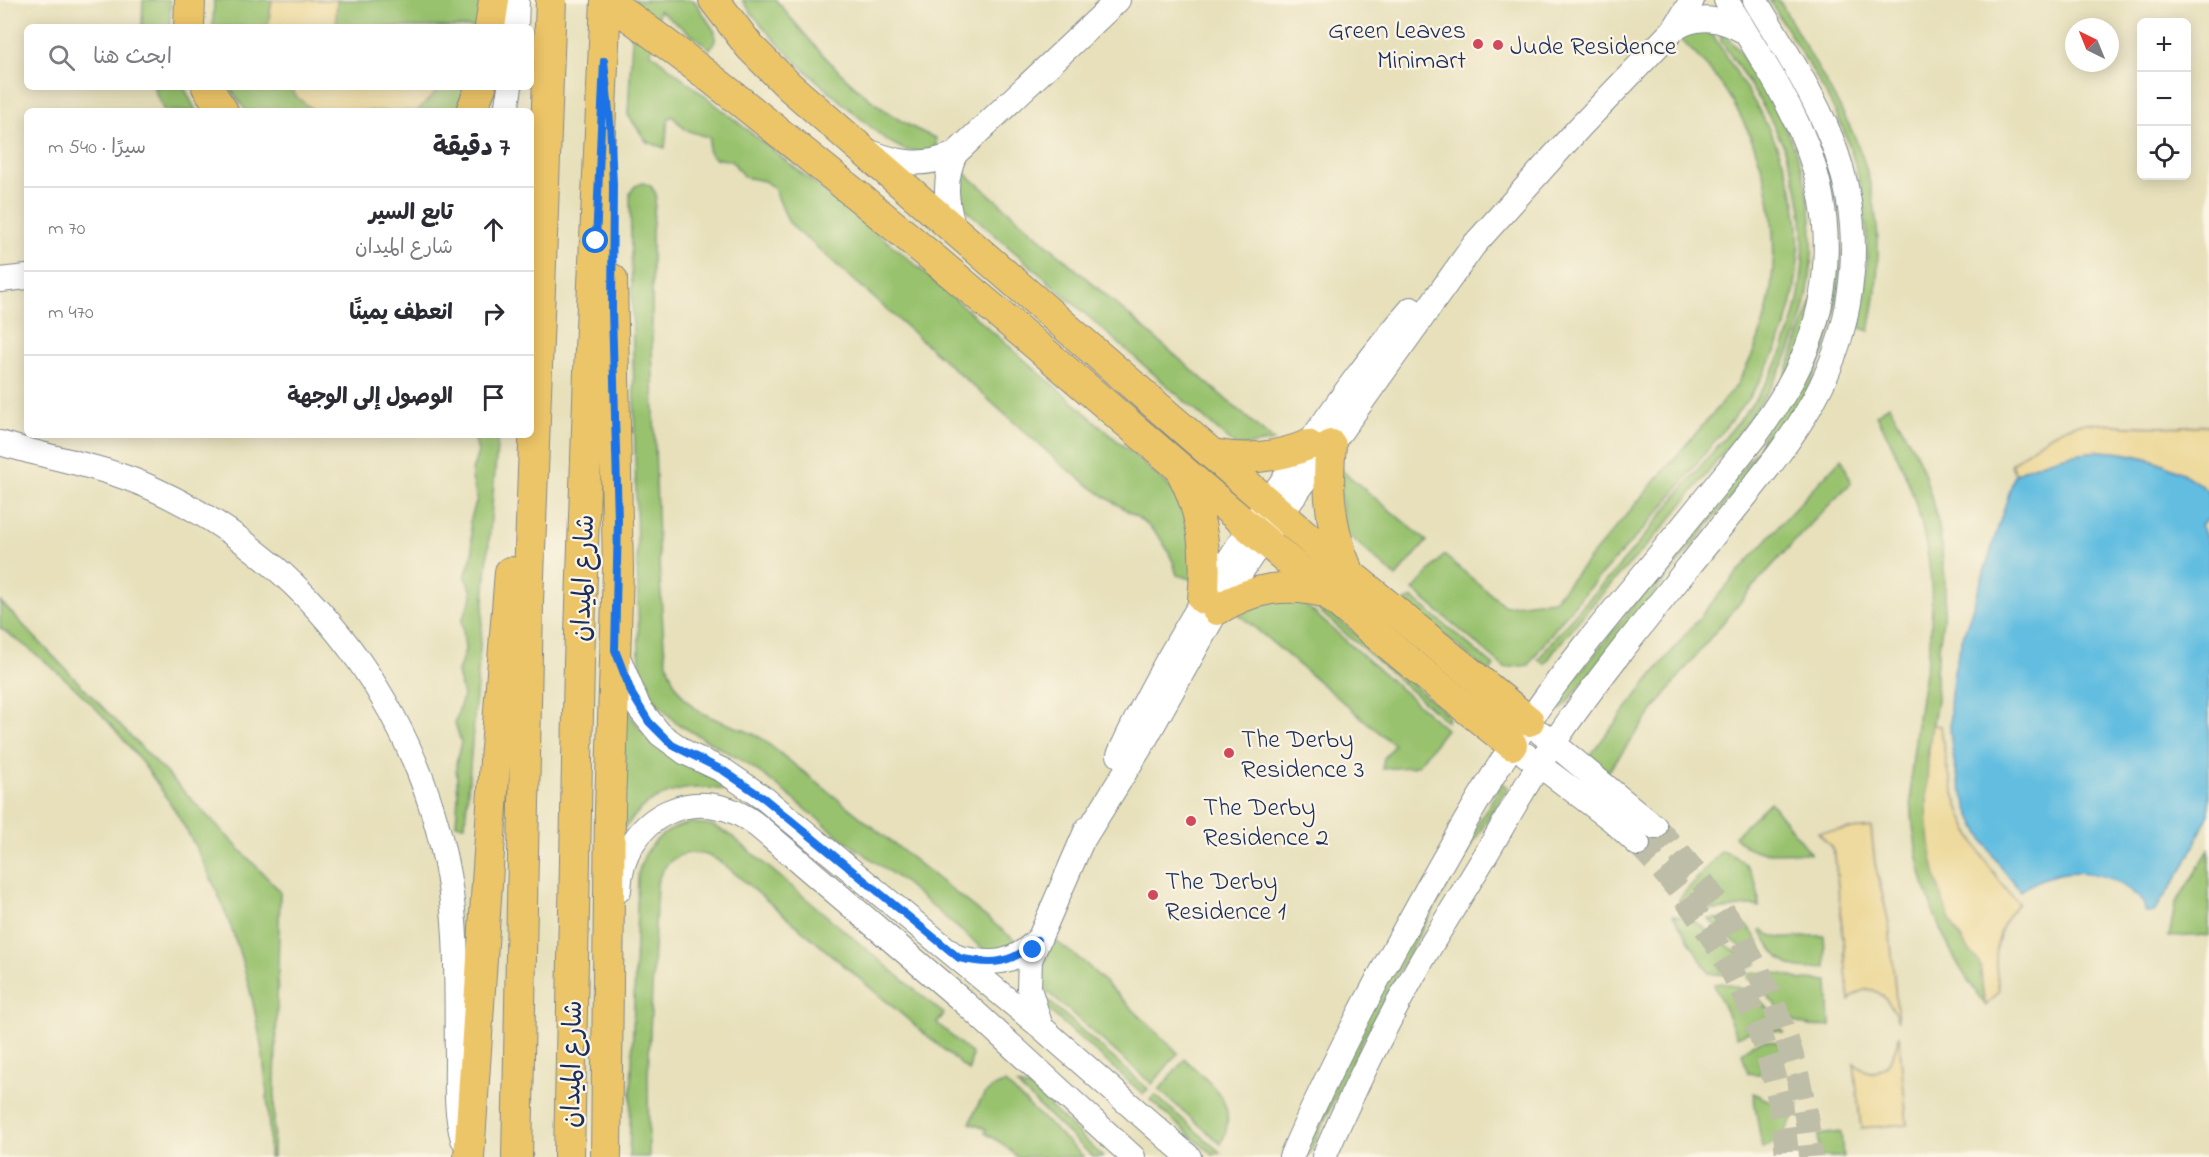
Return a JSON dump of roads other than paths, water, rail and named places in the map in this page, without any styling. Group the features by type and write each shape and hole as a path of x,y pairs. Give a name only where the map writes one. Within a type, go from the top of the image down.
{"main road":[{"path":"189,24 190,0"},
{"path":"490,24 494,0"},
{"name":"شارع الميدان","path":"534,398 551,0"},
{"path":"606,0 714,80 883,216 1032,340 1256,533 1339,583 1520,733"},
{"name":"شارع الميدان","path":"569,1157 587,406 606,0"},
{"path":"714,0 769,67 1274,508 1339,583"},
{"path":"604,61 613,184 613,345 618,520 606,1157"},
{"path":"209,90 221,108"},
{"path":"472,108 480,90"},
{"path":"469,1155 497,738 517,490 525,438"},
{"name":"شارع الميدان","path":"517,1157 533,438"},
{"path":"1212,454 1238,458 1263,457 1319,445 1337,542 1339,583"},
{"path":"1179,468 1195,501 1200,518 1210,604 1269,588 1339,583"}],"street":[{"path":"516,24 517,0"},
{"path":"862,149 906,164 931,162 955,154 1118,0"},
{"path":"1041,1027 1031,996 1029,981 1030,960 1037,940 1081,843 1143,743 1210,604 1256,533 1319,445 1385,339 1436,281 1474,245 1572,136 1675,28 1692,0"},
{"path":"1291,1157 1329,1073 1397,943 1520,733 1606,619 1768,420 1795,377 1814,329 1823,287 1826,253 1825,219 1818,177 1801,128 1726,0"},
{"path":"1324,1157 1346,1108 1413,976 1539,765 1553,743 1645,622 1790,441 1818,397 1838,348 1853,270 1851,218 1844,174 1823,117 1755,0"},
{"path":"1675,28 1692,20 1711,19 1730,23 1745,32"},
{"path":"506,108 510,90"},
{"path":"954,229 946,192 948,172 955,154"},
{"path":"0,280 24,277"},
{"path":"0,443 71,460 124,477 166,495 216,523 252,548 299,590 331,624 367,672 393,715 417,765 435,817 442,848 455,941 457,1108 461,1131 469,1155"},
{"path":"615,650 639,708 660,734 686,753 724,771 765,799 1041,1027 1189,1157"},
{"path":"1520,733 1553,743 1625,801 1646,835 1612,820 1539,765 1520,733"},
{"path":"608,966 616,931 621,867 638,834 657,818 679,807 703,804 727,808 749,819 965,1003 1133,1157"},
{"path":"959,958 985,963 1005,961 1022,953 1037,940"}],"water":[{"path":"2100,451 2130,454 2158,462 2185,474 2209,492 2209,519 2201,524 2209,545 2209,814 2184,867 2154,912 2145,912 2144,903 2131,891 2116,882 2085,873 2052,876 2021,891 1987,846 1974,822 1963,796 1951,742 1950,714 1956,660 2015,474 2056,458"}],"tunnel":[{"path":"1655,827 1715,899 1762,978 1795,1065 1805,1110 1811,1157"},
{"path":"1638,844 1695,912 1740,987 1758,1028 1772,1070 1782,1113 1787,1157"}],"place":[{"name":"Green Leaves Minimart","path":"1478,44"},
{"name":"Jude Residence","path":"1498,45"},
{"name":"The Derby Residence 3","path":"1229,753"},
{"name":"The Derby Residence 2","path":"1191,821"},
{"name":"The Derby Residence 1","path":"1153,895"}]}
